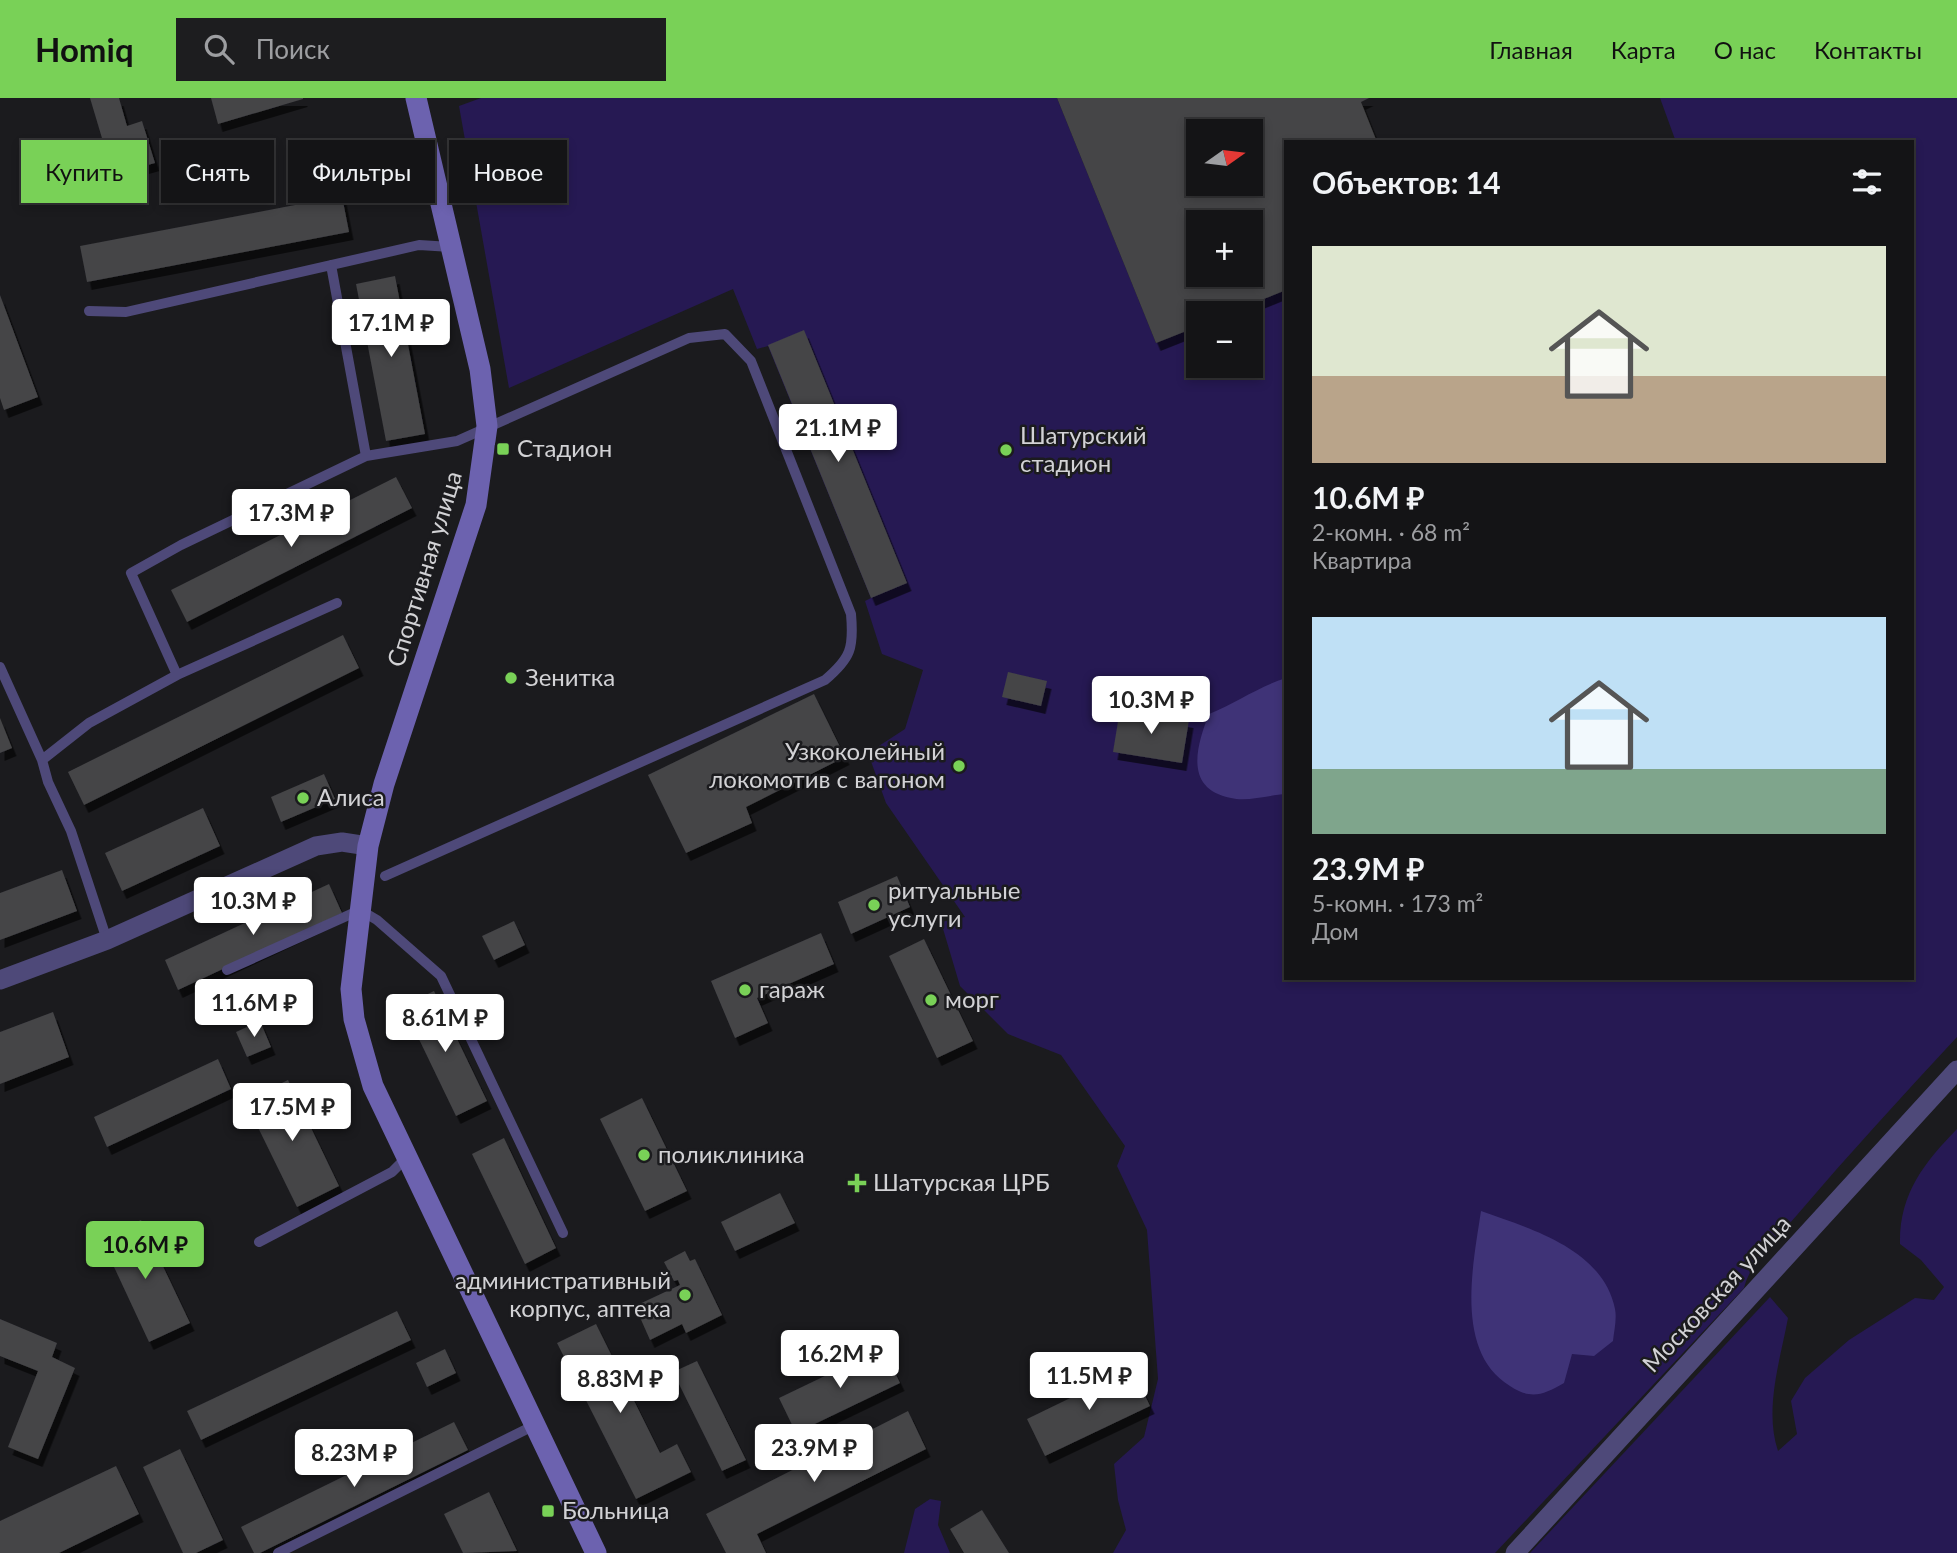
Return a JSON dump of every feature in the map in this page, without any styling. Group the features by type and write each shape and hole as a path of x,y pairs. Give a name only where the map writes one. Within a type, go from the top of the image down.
{"street":[{"name":"Спортивная улица","path":"416,98 480,369 487,426 476,505 384,784 368,846 351,989 354,1019 373,1086 596,1553"},
{"path":"0,980 107,940 316,846 342,842 368,846"},
{"name":"Московская улица","path":"1515,1553 1957,1070"}],"lane":[{"path":"89,311 126,312 419,245 451,247"},
{"path":"331,265 366,456"},
{"path":"177,675 131,573 181,545 366,456 457,441 690,338 725,334 751,361 852,614 854,642 844,664 825,680 385,876"},
{"path":"42,760 89,723 177,675 337,603"},
{"path":"0,667 71,831 107,940"},
{"path":"227,970 360,909 441,976 563,1233"},
{"path":"259,1242 392,1171 406,1158"},
{"path":"278,1553 536,1424"}],"shaded area":[{"path":"481,98 1057,98 1156,343 1186,331 1186,378 1263,378 1263,301 1259,301 1284,291 1284,980 1914,980 1914,140 1675,140 1660,98 1957,98 1957,1037 1766,1250 1752,1269 1744,1288 1495,1553 1113,1553 1126,1530 1118,1500 1114,1464 1144,1437 1158,1379 1147,1230 1117,1166 1125,1146 1061,1055 1008,1034 960,986 941,922 965,917 886,803 868,753 905,729 923,670 882,654 865,601 871,598 768,346 757,349 733,289 509,388 476,203 567,203 567,140 465,140 459,106"},
{"path":"1284,679 1284,794 1244,799 1216,793 1206,786 1198,765 1200,740 1209,714"},
{"path":"1957,1129 1957,1553 1530,1553 1770,1297 1788,1318 1773,1402 1774,1435 1778,1451 1797,1434 1791,1401 1805,1378 1849,1340 1915,1298 1934,1300 1944,1287 1921,1260 1900,1244 1901,1226 1909,1195 1924,1167"},
{"path":"1481,1211 1521,1225 1562,1244 1581,1256 1608,1288 1615,1309 1613,1341 1594,1356 1572,1354 1564,1383 1543,1393 1524,1393 1510,1386 1492,1371 1481,1352 1474,1330 1472,1281"},
{"path":"930,1499 941,1501 938,1525 950,1553 904,1553 915,1509"}],"building":[{"path":"90,98 119,98 127,126 142,121 155,163 147,165 147,140 103,140"},
{"path":"211,98 303,98 303,99 218,124"},
{"path":"1057,98 1369,98 1361,102 1376,140 1284,140 1284,291 1259,301 1186,301 1186,331 1156,343"},
{"path":"305,203 343,203 349,232 87,282 80,246"},
{"path":"395,276 425,434 386,441 356,284"},
{"path":"0,295 38,397 4,410 0,398"},
{"path":"804,330 907,583 871,598 768,345"},
{"path":"396,477 412,508 187,622 171,590"},
{"path":"343,635 359,668 84,805 68,772"},
{"path":"1008,672 1047,681 1041,706 1002,697"},
{"path":"814,694 845,757 746,807 752,823 686,853 648,775"},
{"path":"1120,709 1189,720 1182,763 1113,752"},
{"path":"0,718 12,748 0,753"},
{"name":"Алиса","path":"324,774 335,799 281,822 271,797"},
{"path":"203,808 220,846 122,891 105,853"},
{"path":"62,870 77,911 0,940 0,893"},
{"name":"ритуальные услуги","path":"897,876 910,907 851,934 838,902"},
{"path":"329,884 342,913 178,990 165,960"},
{"path":"514,921 525,945 494,960 482,936"},
{"name":"гараж","path":"821,933 834,964 757,998 768,1023 735,1038 711,981"},
{"name":"морг","path":"924,939 973,1041 937,1058 889,956"},
{"path":"434,991 487,1101 456,1116 403,1006"},
{"path":"53,1012 69,1057 0,1084 0,1032"},
{"path":"260,1021 271,1047 247,1057 236,1032"},
{"path":"218,1059 231,1089 107,1147 94,1117"},
{"path":"288,1080 339,1186 297,1207 245,1101"},
{"name":"поликлиника","path":"642,1098 687,1191 645,1211 600,1119"},
{"path":"504,1138 556,1248 525,1264 472,1154"},
{"path":"780,1193 795,1223 735,1251 721,1222"},
{"path":"141,1220 190,1323 149,1342 101,1239"},
{"name":"административный корпус, аптека","path":"685,1251 690,1261 695,1259 722,1315 686,1333 682,1324 650,1340 635,1306 680,1285 678,1280 674,1281 664,1262"},
{"path":"397,1311 411,1340 201,1440 187,1411"},
{"path":"0,1319 57,1343 52,1357 75,1368 38,1459 8,1447 38,1371 0,1356"},
{"path":"596,1324 660,1453 677,1444 691,1472 636,1499 557,1343"},
{"path":"883,1348 900,1383 796,1433 779,1398"},
{"path":"445,1349 456,1373 427,1387 416,1363"},
{"path":"697,1361 746,1460 722,1471 673,1372"},
{"path":"1132,1368 1150,1406 1045,1456 1027,1419"},
{"path":"908,1411 926,1449 757,1534 766,1553 726,1553 706,1514"},
{"path":"454,1422 468,1450 260,1553 254,1553 241,1527"},
{"path":"180,1449 223,1540 196,1553 183,1553 143,1467"},
{"path":"116,1466 139,1514 59,1553 0,1553 0,1521"},
{"path":"489,1492 517,1551 463,1553 444,1514"},
{"path":"982,1510 1009,1553 964,1553 950,1529"}],"place":[{"name":"Стадион","path":"503,449"},
{"name":"Шатурский стадион","path":"1006,450"},
{"name":"Зенитка","path":"511,678"},
{"name":"Узкоколейный локомотив с вагоном","path":"959,766"},
{"name":"Алиса","path":"303,798"},
{"name":"ритуальные услуги","path":"874,905"},
{"name":"гараж","path":"745,990"},
{"name":"морг","path":"931,1000"},
{"name":"поликлиника","path":"644,1155"},
{"name":"Шатурская ЦРБ","path":"857,1183"},
{"name":"административный корпус, аптека","path":"685,1295"},
{"name":"Больница","path":"548,1511"}]}
